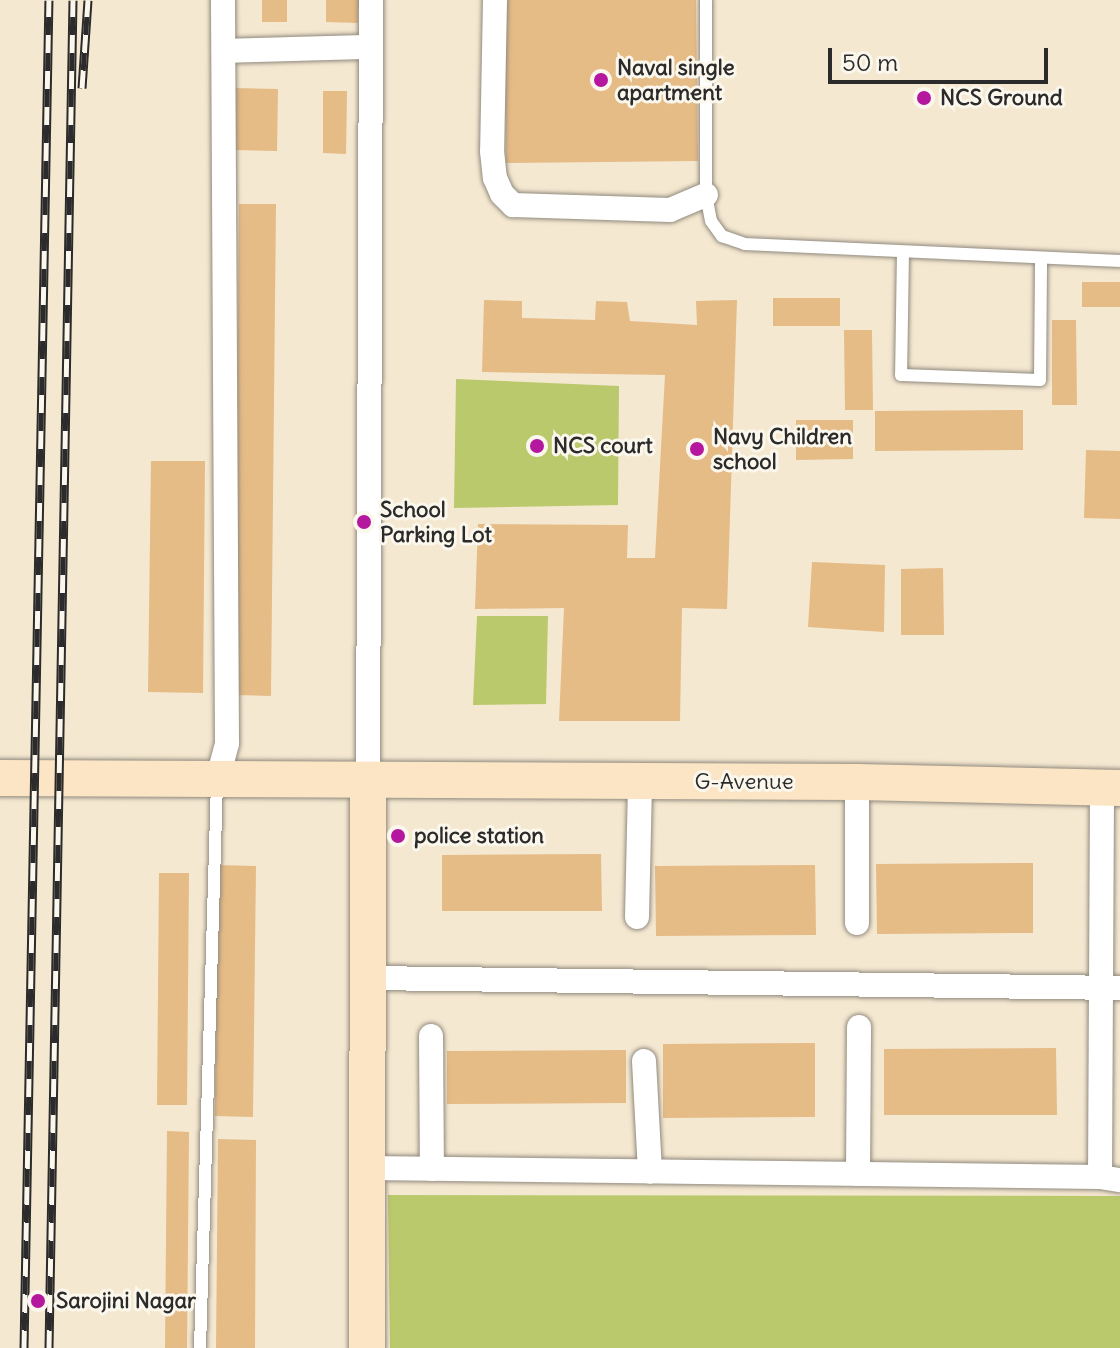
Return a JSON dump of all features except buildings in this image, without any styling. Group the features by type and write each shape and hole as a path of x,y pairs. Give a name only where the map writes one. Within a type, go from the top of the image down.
{"street":[{"path":"217,781 227,743 223,0"},
{"path":"367,1348 371,0"},
{"path":"495,0 492,151 499,186 513,205 670,210 706,195"},
{"path":"224,51 370,47"},
{"name":"G-Avenue","path":"0,778 857,782 1111,788"},
{"path":"637,917 640,781"},
{"path":"857,782 857,923"},
{"path":"368,1168 1110,1179 1111,788"},
{"path":"368,978 1111,988"},
{"path":"858,1174 859,1027"},
{"path":"431,1036 432,1169"},
{"path":"644,1061 650,1172"}],"lane":[{"path":"706,0 706,195 711,221 722,236 745,244 1120,261"},
{"path":"903,252 901,375 1040,380 1041,258"},
{"path":"200,1348 217,781"}],"green space":[{"name":"NCS court","path":"456,379 619,386 618,505 454,508"},
{"path":"477,616 548,616 546,704 473,705"},
{"path":"388,1195 1120,1196 1120,1348 390,1348"}],"railway":[{"path":"24,1348 49,0"},
{"path":"49,1348 73,0"},
{"path":"82,88 88,0"}],"place":[{"name":"Naval single apartment","path":"601,80"},
{"name":"NCS Ground","path":"924,98"},
{"name":"NCS court","path":"537,446"},
{"name":"Navy Children school","path":"697,449"},
{"name":"School Parking Lot","path":"364,522"},
{"name":"police station","path":"398,836"},
{"name":"Sarojini Nagar","path":"38,1301"}]}
